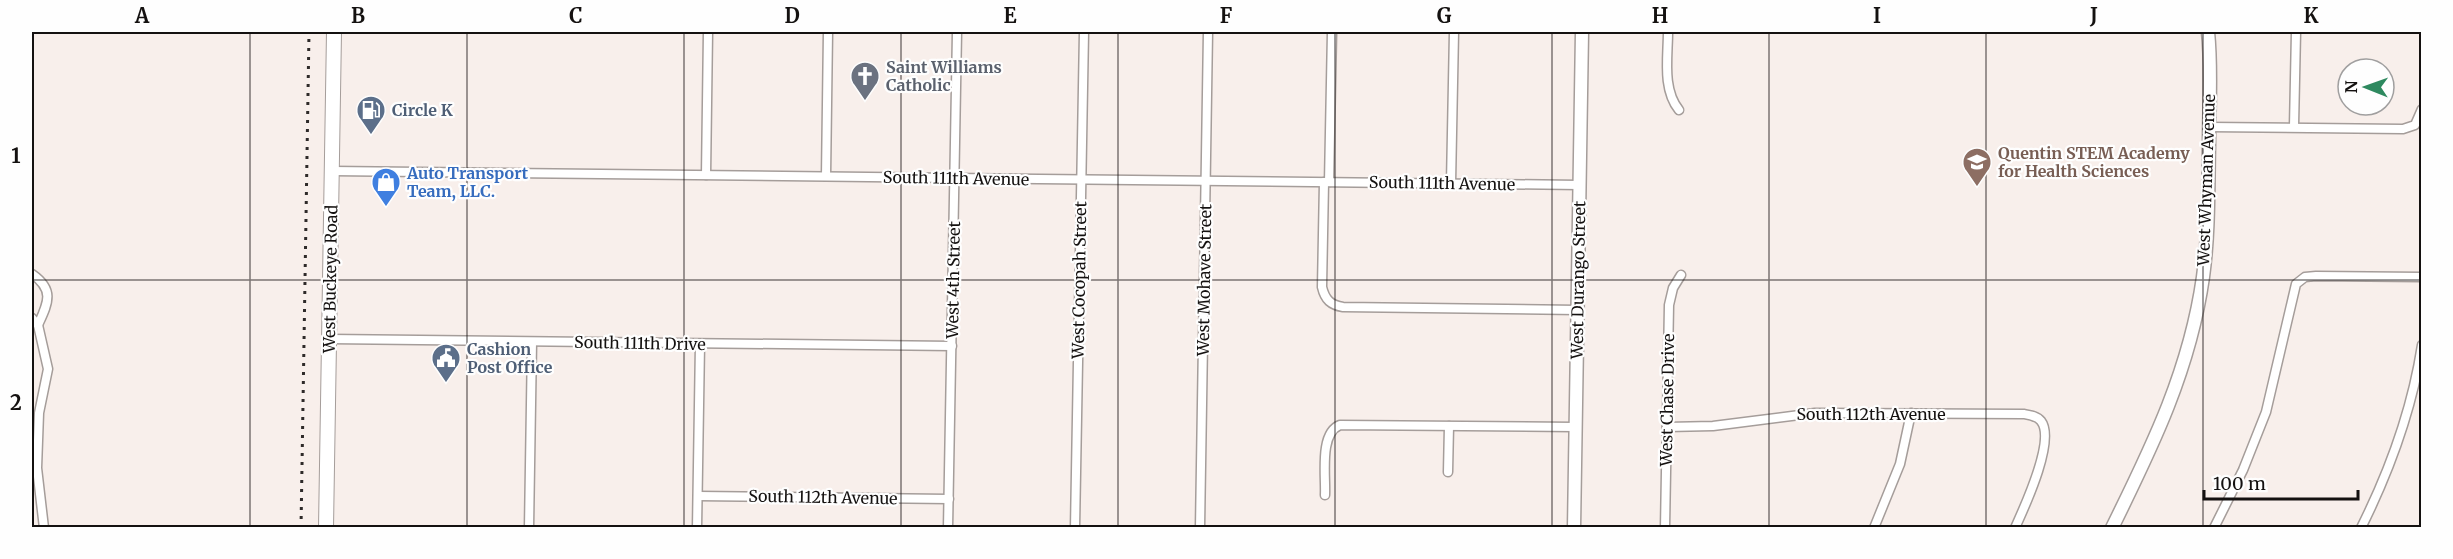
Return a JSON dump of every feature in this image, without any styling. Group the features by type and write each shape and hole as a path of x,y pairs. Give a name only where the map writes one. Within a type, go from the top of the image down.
{"main road":[{"name":"West Buckeye Road","path":"326,528 334,32"}],"street":[{"path":"706,175 708,32"},
{"path":"825,176 828,32"},
{"name":"West 4th Street","path":"948,528 957,32"},
{"name":"West Cocopah Street","path":"1075,528 1084,32"},
{"name":"West Mohave Street","path":"1200,528 1208,32"},
{"path":"1332,32 1322,287 1329,302 1343,307 1578,310"},
{"path":"1451,183 1454,32"},
{"name":"West Durango Street","path":"1574,528 1582,32"},
{"path":"1668,32 1668,87 1670,96 1679,110"},
{"name":"West Whyman Avenue","path":"2112,528 2163,422 2191,339 2205,263 2209,126 2208,32"},
{"path":"2294,126 2296,32"},
{"path":"2209,126 2396,129 2415,125 2421,109"},
{"name":"South 111th Avenue","path":"332,171 1580,185"},
{"name":"West Chase Drive","path":"1665,528 1669,305 1673,288 1681,274"},
{"path":"35,276 45,285 48,297 47,306 38,326"},
{"path":"2214,528 2243,470 2266,412 2294,289 2300,279 2316,276 2421,277"},
{"path":"32,318 38,326 48,369 39,412 37,468 44,528"},
{"name":"South 111th Drive","path":"329,339 952,346"},
{"path":"529,528 532,342"},
{"path":"698,528 700,344"},
{"path":"2361,528 2399,444 2412,397 2421,345"},
{"name":"South 112th Avenue","path":"1666,427 1713,426 1802,413 2024,414 2040,419 2044,436 2040,462 2030,496 2015,528"},
{"path":"1874,528 1900,464 1911,413"},
{"path":"1325,495 1326,443 1331,430 1344,425 1575,427"},
{"path":"1448,472 1449,426"},
{"name":"South 112th Avenue","path":"698,496 949,499"}],"railway":[{"path":"301,528 309,32"}],"place":[{"name":"Saint Williams Catholic","path":"865,102"},
{"name":"Circle K","path":"371,136"},
{"name":"Quentin STEM Academy for Health Sciences","path":"1977,188"},
{"name":"Auto Transport Team, LLC.","path":"386,208"},
{"name":"Cashion Post Office","path":"446,384"}]}
